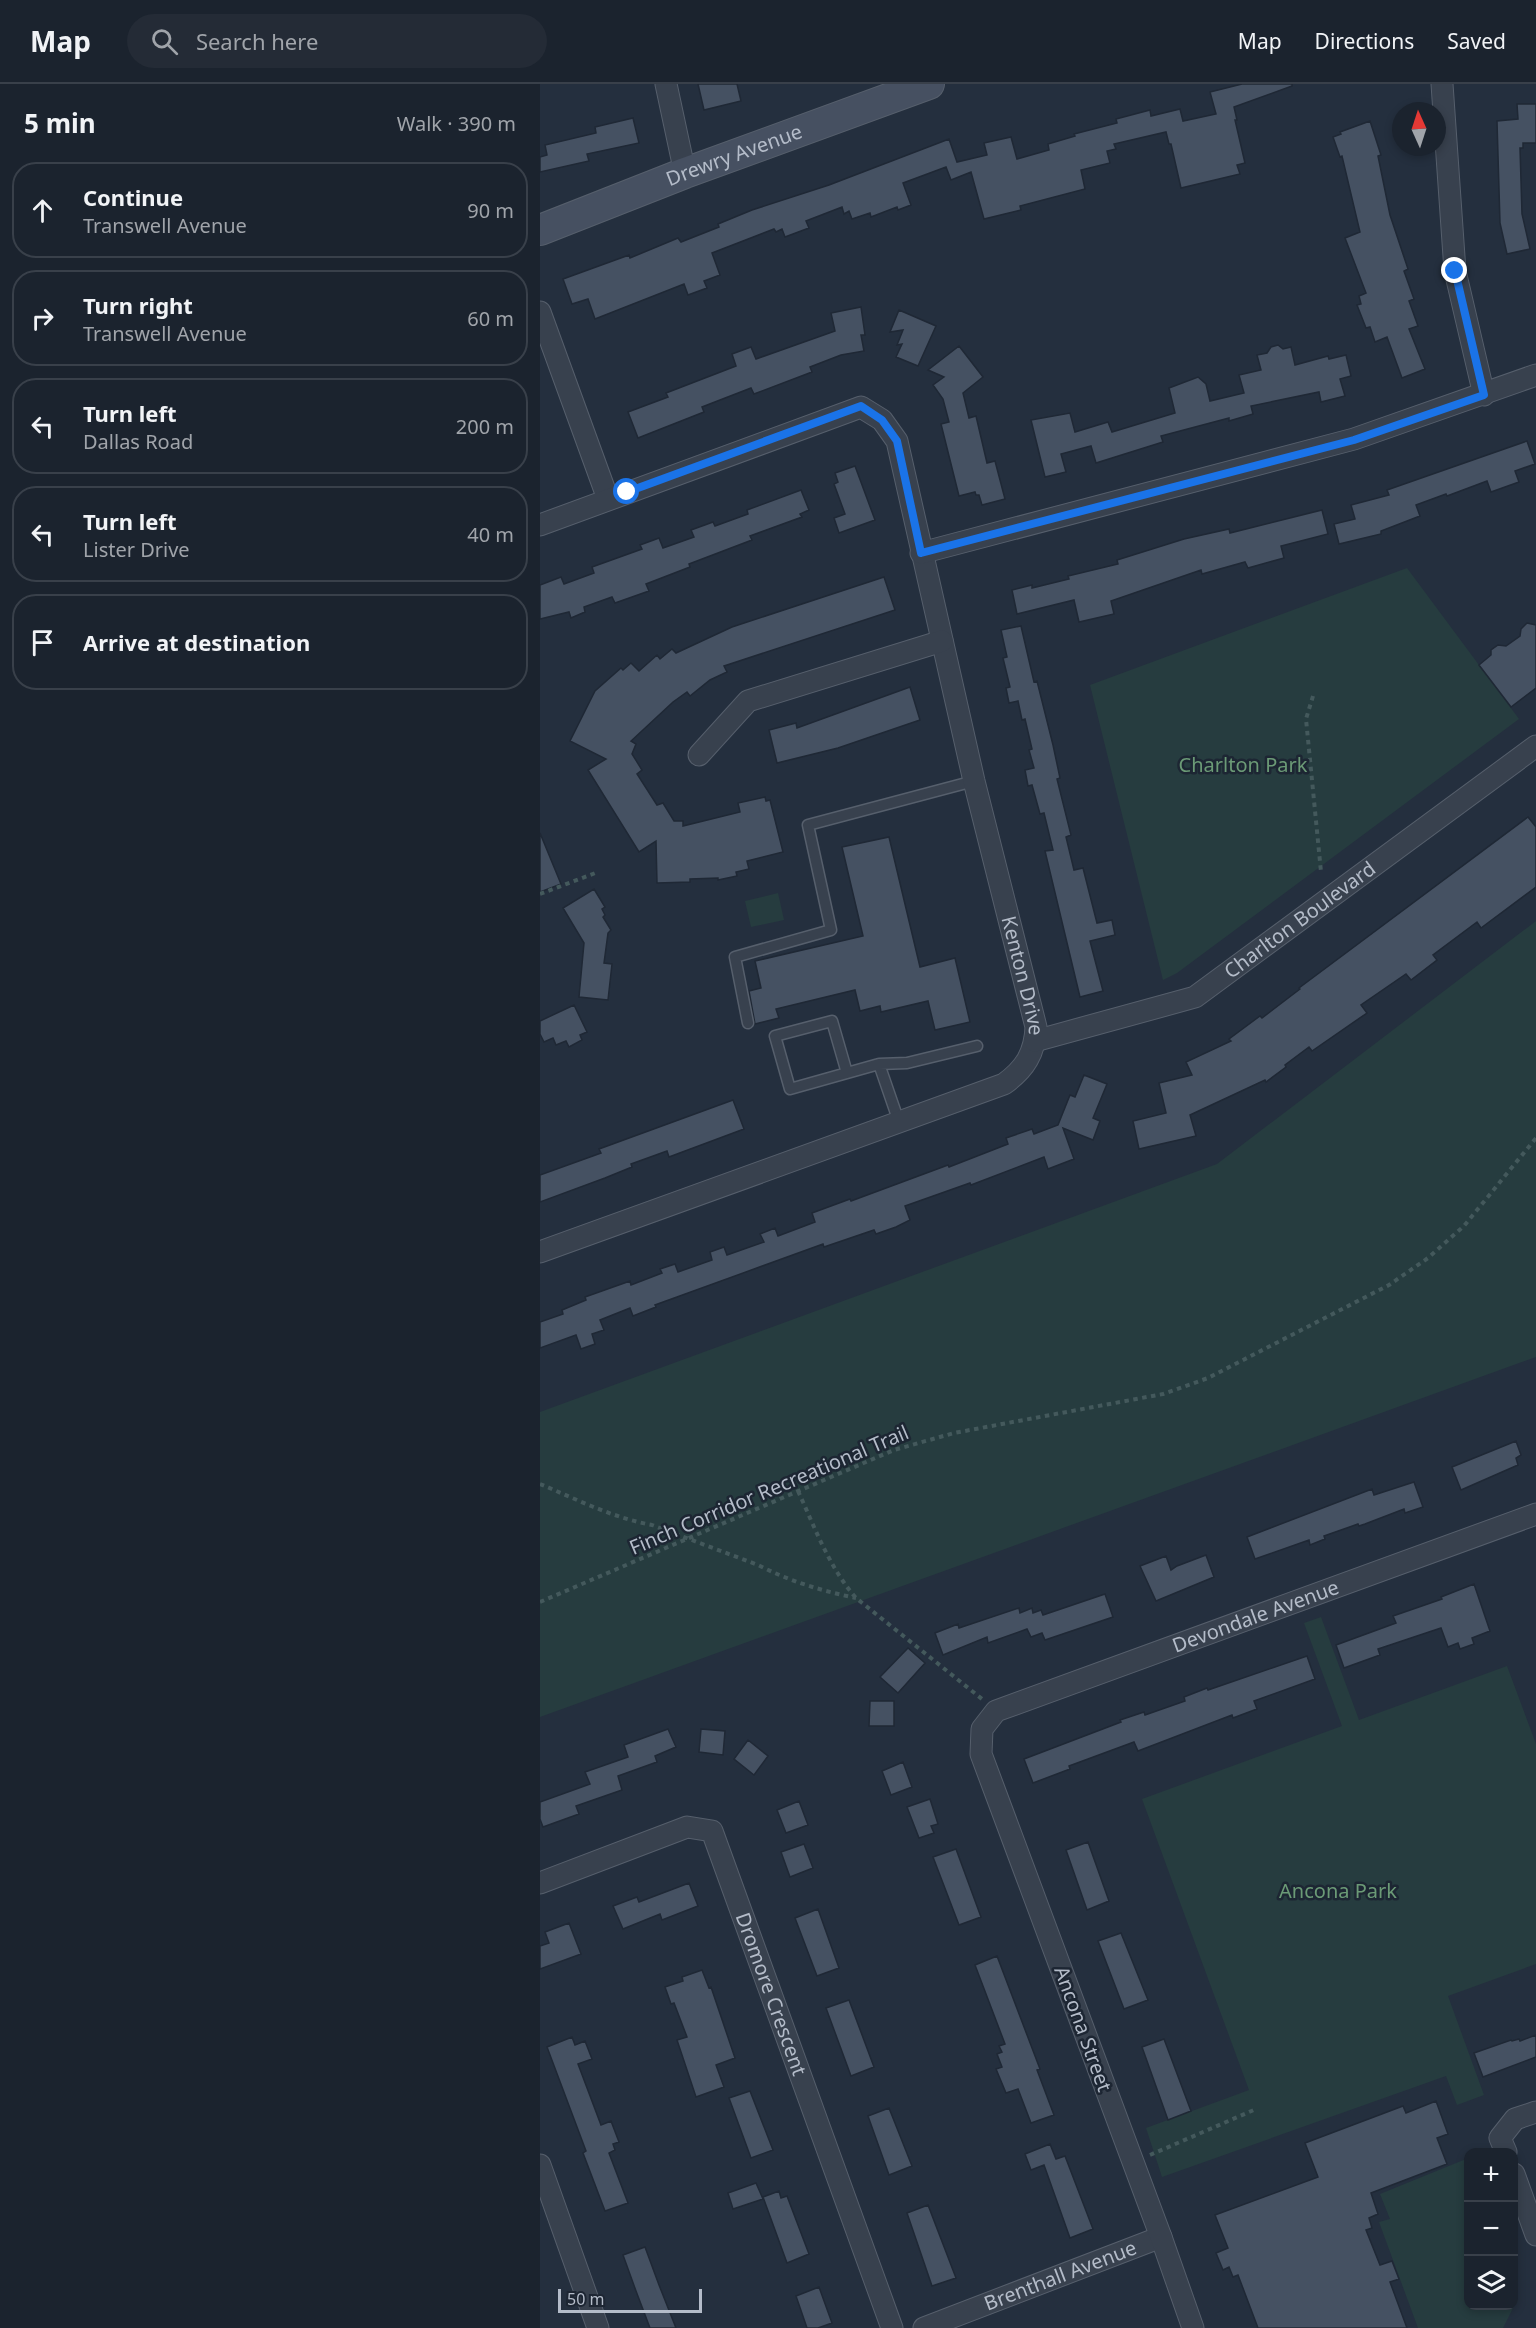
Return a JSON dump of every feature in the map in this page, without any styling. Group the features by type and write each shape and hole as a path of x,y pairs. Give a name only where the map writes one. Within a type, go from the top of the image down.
{"street":[{"path":"666,84 685,173"},
{"name":"Drewry Avenue","path":"540,230 685,173 929,84"},
{"path":"1442,84 1455,271 1484,395"},
{"path":"540,312 608,499 540,525"},
{"path":"921,553 1354,440 1536,375"},
{"name":"Kenton Drive","path":"540,1252 1004,1084 1018,1074 1030,1059 1035,1041 1033,1012 974,781 897,441 882,420 861,406 608,499"},
{"path":"699,755 748,701 942,641"},
{"name":"Charlton Boulevard","path":"1035,1041 1194,997 1536,746"},
{"name":"Devondale Avenue","path":"996,1711 1536,1514"},
{"name":"Ancona Street","path":"996,1711 982,1728 981,1754 1193,2328"},
{"name":"Dromore Crescent","path":"540,1883 687,1827 712,1831 892,2328"},
{"path":"1503,2145 1515,2119 1536,2112"},
{"path":"540,2165 598,2328"},
{"path":"1518,2185 1536,2235"},
{"name":"Brenthall Avenue","path":"924,2328 1161,2238"}],"lane":[{"path":"748,1023 735,957 831,930 808,825 974,781"},
{"path":"847,1073 832,1021 775,1036 790,1089 879,1065 907,1063 977,1046"},
{"path":"879,1065 899,1122"}],"path":[{"path":"1313,696 1306,719 1321,872"},
{"path":"540,894 598,872"},
{"name":"Finch Corridor Recreational Trail","path":"540,1602 861,1463 928,1439 1163,1394 1208,1378 1389,1285 1428,1258 1464,1226 1536,1138"},
{"path":"540,1484 601,1509 652,1525 827,1592 856,1598"},
{"path":"798,1491 826,1552 843,1583 856,1598 996,1711"},
{"path":"1133,2162 1257,2109"}],"green space":[{"name":"Charlton Park","path":"1407,568 1519,719 1177,973 1163,980 1090,685"},
{"path":"778,893 784,920 751,927 745,901"},
{"path":"1536,921 1536,1357 540,1717 540,1412 1217,1164"},
{"name":"Ancona Park","path":"1321,1617 1359,1720 1507,1666 1536,1744 1536,1964 1448,1996 1484,2095 1457,2105 1446,2076 1162,2177 1146,2128 1249,2090 1142,1799 1342,1726 1304,1623"},
{"path":"1464,2160 1464,2310 1512,2310 1503,2328 1418,2328 1379,2222 1390,2219 1380,2194"}],"building":[{"path":"698,84 737,84 741,101 704,110"},
{"path":"1242,84 1292,84 1292,86 1234,107 1245,163 1237,165 1240,174 1181,188 1166,132 1114,144 1116,149 1107,151 1110,163 1081,170 1085,189 1020,206 1021,210 984,219 971,172 951,180 946,167 903,183 911,205 898,210 897,207 871,217 870,213 852,219 849,211 844,214 842,207 806,221 809,228 785,237 782,229 776,232 774,229 712,253 720,275 704,281 707,288 688,295 684,284 595,319 588,299 572,304 563,279 629,255 630,258 678,238 681,242 719,227 718,224 752,210 829,185 949,139 957,162 987,155 984,143 1011,137 1017,159 1049,150 1048,144 1075,136 1074,134 1117,123 1116,119 1150,110 1151,116 1180,109 1183,121 1216,114 1210,92"},
{"path":"1517,104 1536,104 1536,143 1523,143 1523,148 1520,148 1522,214 1530,249 1507,254 1500,223 1497,121 1518,119"},
{"path":"633,118 639,143 587,154 589,161 540,172 540,157 547,155 545,145 596,133 595,127"},
{"path":"1370,121 1381,155 1378,156 1390,215 1408,269 1404,271 1414,299 1409,301 1418,326 1409,329 1425,369 1402,378 1387,337 1375,342 1370,327 1366,328 1357,305 1361,304 1359,296 1366,293 1345,238 1360,232 1342,156 1340,157 1333,137 1341,134 1340,132"},
{"path":"861,307 865,335 861,335 864,351 841,355 810,367 812,372 754,394 751,388 702,407 704,412 638,438 628,412 668,397 666,393 736,366 732,354 751,347 756,359 835,331 831,313"},
{"path":"899,310 936,326 918,366 896,357 902,344 897,345 903,330 890,332"},
{"path":"1278,345 1283,349 1291,347 1295,365 1328,356 1329,359 1346,355 1351,376 1340,379 1345,396 1321,402 1319,392 1251,406 1253,414 1161,436 1163,442 1096,463 1091,446 1061,454 1066,472 1045,477 1031,420 1070,413 1075,432 1108,422 1112,432 1175,413 1169,388 1198,377 1206,384 1210,401 1244,393 1239,375 1261,370 1257,355 1267,353 1271,347"},
{"path":"959,346 983,377 963,393 969,418 976,416 987,463 995,461 1005,499 982,505 979,495 975,492 959,496 941,424 949,422 943,399 933,385 944,377 928,370"},
{"path":"1527,441 1535,464 1515,471 1519,482 1491,492 1487,481 1447,496 1446,494 1416,505 1420,516 1381,531 1381,534 1339,544 1334,524 1355,519 1351,505 1389,495 1387,490"},
{"path":"855,466 875,520 839,533 834,518 845,514 834,484 838,482 835,473"},
{"path":"801,490 809,510 800,514 802,517 750,536 752,540 689,564 690,567 646,584 649,591 615,603 612,597 584,607 585,612 571,618 569,612 540,619 540,585 561,577 564,584 594,573 592,567 642,549 640,545 659,538 663,548 694,537 691,530 713,522 715,526 748,514 747,510"},
{"path":"1322,510 1328,534 1281,546 1284,558 1248,568 1245,562 1202,574 1201,570 1111,601 1114,614 1079,622 1074,600 1017,614 1012,590 1032,585 1032,588 1069,579 1068,576 1118,564 1117,560 1184,539 1229,529 1230,533"},
{"path":"884,577 895,610 724,666 727,672 710,680 690,696 687,692 673,702 631,741 636,744 632,754 642,770 637,774 657,805 663,803 674,821 683,821 683,826 740,812 738,803 765,797 766,801 770,800 783,852 747,861 749,869 736,872 737,876 718,880 718,878 690,879 690,882 657,883 656,841 639,852 588,770 606,759 570,741 595,691 621,668 623,670 631,663 639,671 657,655 660,659 672,649 676,653 732,627"},
{"path":"1527,623 1536,625 1536,688 1511,707 1479,665 1491,655 1491,650 1498,645 1506,646 1520,636 1521,629"},
{"path":"1021,626 1034,682 1037,681 1053,745 1060,778 1057,779 1071,835 1066,837 1074,870 1083,868 1097,923 1112,920 1115,935 1090,941 1103,991 1080,997 1045,851 1053,850 1044,813 1040,814 1032,785 1028,786 1025,770 1034,768 1025,719 1022,720 1018,701 1009,703 1006,688 1010,687 1003,658 1007,657 1001,630"},
{"path":"910,687 920,720 838,748 777,763 769,730 796,723 797,728"},
{"path":"1528,817 1536,827 1536,887 1481,928 1477,922 1433,955 1437,960 1411,980 1406,974 1361,1005 1367,1013 1312,1051 1309,1047 1266,1082 1265,1080 1190,1115 1196,1136 1139,1149 1133,1121 1166,1113 1159,1083 1192,1075 1186,1062 1231,1041 1229,1039 1260,1016 1262,1018"},
{"path":"540,833 561,884 540,892"},
{"path":"889,837 920,967 955,958 970,1022 935,1030 928,1001 881,1012 880,1006 860,1011 855,990 776,1009 779,1018 755,1024 749,991 761,988 755,961 863,936 842,847"},
{"path":"594,889 605,907 602,909 605,915 603,917 611,930 608,933 604,963 612,964 608,1000 579,997 584,943 563,908"},
{"path":"574,1005 587,1032 580,1035 582,1040 569,1047 566,1041 556,1045 553,1038 544,1042 540,1034 540,1021"},
{"path":"1084,1075 1107,1084 1093,1118 1100,1121 1093,1140 1063,1128 1074,1159 1048,1169 1044,1157 971,1185 970,1183 905,1206 910,1220 896,1227 876,1234 874,1230 824,1247 823,1244 655,1305 656,1307 633,1316 630,1308 600,1320 604,1330 592,1334 595,1344 581,1349 576,1335 540,1348 540,1322 563,1314 562,1310 586,1300 585,1297 630,1281 631,1285 662,1273 660,1269 675,1264 678,1272 712,1260 710,1252 724,1247 727,1255 764,1242 760,1234 775,1228 778,1236 815,1222 812,1213 948,1165 949,1167 1008,1144 1006,1138 1032,1129 1034,1134 1058,1125 1070,1095 1075,1097"},
{"path":"733,1100 744,1129 669,1157 667,1151 631,1164 632,1167 605,1178 540,1202 540,1175 601,1153 599,1149"},
{"path":"1516,1441 1521,1455 1516,1458 1518,1465 1461,1490 1452,1467"},
{"path":"1414,1482 1423,1507 1405,1513 1404,1509 1324,1536 1325,1539 1310,1545 1309,1540 1255,1559 1247,1537 1372,1489 1374,1495"},
{"path":"1206,1555 1214,1577 1156,1601 1140,1566 1166,1556 1171,1570"},
{"path":"1474,1584 1490,1631 1472,1638 1474,1644 1460,1649 1458,1643 1448,1647 1441,1628 1378,1649 1380,1655 1344,1668 1336,1645 1396,1623 1393,1616 1442,1599 1441,1597"},
{"path":"1105,1594 1113,1617 1045,1640 1042,1633 1031,1637 1027,1629 988,1643 987,1637 943,1655 935,1633 958,1624 959,1628 1019,1608 1020,1613 1032,1608 1033,1613 1041,1610 1043,1615"},
{"path":"908,1648 925,1663 898,1693 880,1677"},
{"path":"1307,1656 1315,1679 1254,1701 1257,1709 1233,1718 1232,1715 1138,1751 1134,1742 1069,1766 1070,1769 1033,1783 1024,1759 1121,1722 1120,1720 1144,1712 1145,1715 1185,1701 1184,1697 1207,1688 1208,1690"},
{"path":"870,1701 894,1701 894,1726 869,1726"},
{"path":"668,1729 676,1747 655,1756 657,1762 618,1776 622,1790 576,1806 579,1814 543,1827 540,1819 540,1802 590,1784 585,1772 628,1757 624,1745"},
{"path":"701,1729 725,1731 723,1755 699,1752"},
{"path":"748,1740 768,1756 754,1775 734,1759"},
{"path":"903,1762 912,1787 891,1795 882,1771"},
{"path":"930,1799 938,1824 931,1826 934,1833 919,1838 907,1807"},
{"path":"799,1801 808,1825 786,1833 777,1810"},
{"path":"1088,1842 1109,1901 1087,1910 1066,1850"},
{"path":"804,1844 813,1868 790,1877 781,1852"},
{"path":"956,1849 981,1917 959,1925 933,1857"},
{"path":"689,1883 698,1906 662,1920 660,1914 623,1929 613,1906 637,1897 639,1902"},
{"path":"818,1909 839,1968 817,1976 795,1918"},
{"path":"569,1923 581,1954 540,1969 540,1946 549,1943 545,1932"},
{"path":"1121,1933 1148,2000 1124,2009 1098,1941"},
{"path":"997,1956 1040,2069 1037,2070 1054,2115 1031,2123 1018,2089 1006,2093 996,2069 1002,2067 997,2054 1002,2052 999,2046 1005,2044 975,1965"},
{"path":"702,1970 709,1988 711,1987 735,2058 716,2065 724,2087 696,2097 677,2040 687,2037 665,1987 683,1981 682,1977"},
{"path":"849,2000 874,2067 851,2076 826,2008"},
{"path":"1536,2035 1536,2057 1483,2077 1474,2053 1511,2040 1519,2039 1520,2041"},
{"path":"572,2037 575,2045 585,2041 592,2059 578,2064 601,2125 611,2121 619,2142 613,2144 615,2150 609,2153 628,2203 605,2211 583,2153 586,2151 547,2047"},
{"path":"1164,2039 1191,2111 1168,2120 1142,2047"},
{"path":"750,2091 773,2150 751,2158 729,2098"},
{"path":"1436,2101 1448,2134 1437,2138 1447,2164 1371,2193 1378,2214 1369,2218 1372,2228 1366,2230 1380,2265 1392,2261 1399,2279 1390,2282 1407,2328 1258,2328 1238,2275 1233,2277 1229,2267 1223,2270 1216,2253 1228,2248 1215,2215 1318,2177 1305,2143 1403,2106 1406,2113"},
{"path":"889,2108 912,2166 889,2175 868,2116"},
{"path":"1050,2144 1056,2159 1065,2156 1093,2229 1070,2238 1044,2165 1031,2170 1025,2154"},
{"path":"756,2183 763,2199 733,2209 728,2193"},
{"path":"779,2191 781,2198 787,2196 809,2254 787,2263 763,2197"},
{"path":"928,2205 956,2278 932,2286 907,2213"},
{"path":"645,2247 676,2328 650,2328 623,2255"},
{"path":"819,2287 832,2323 818,2328 807,2328 796,2296"}],"route":[{"path":"627,492 861,406 882,420 897,441 921,553 1354,440 1484,395 1455,271"}]}
